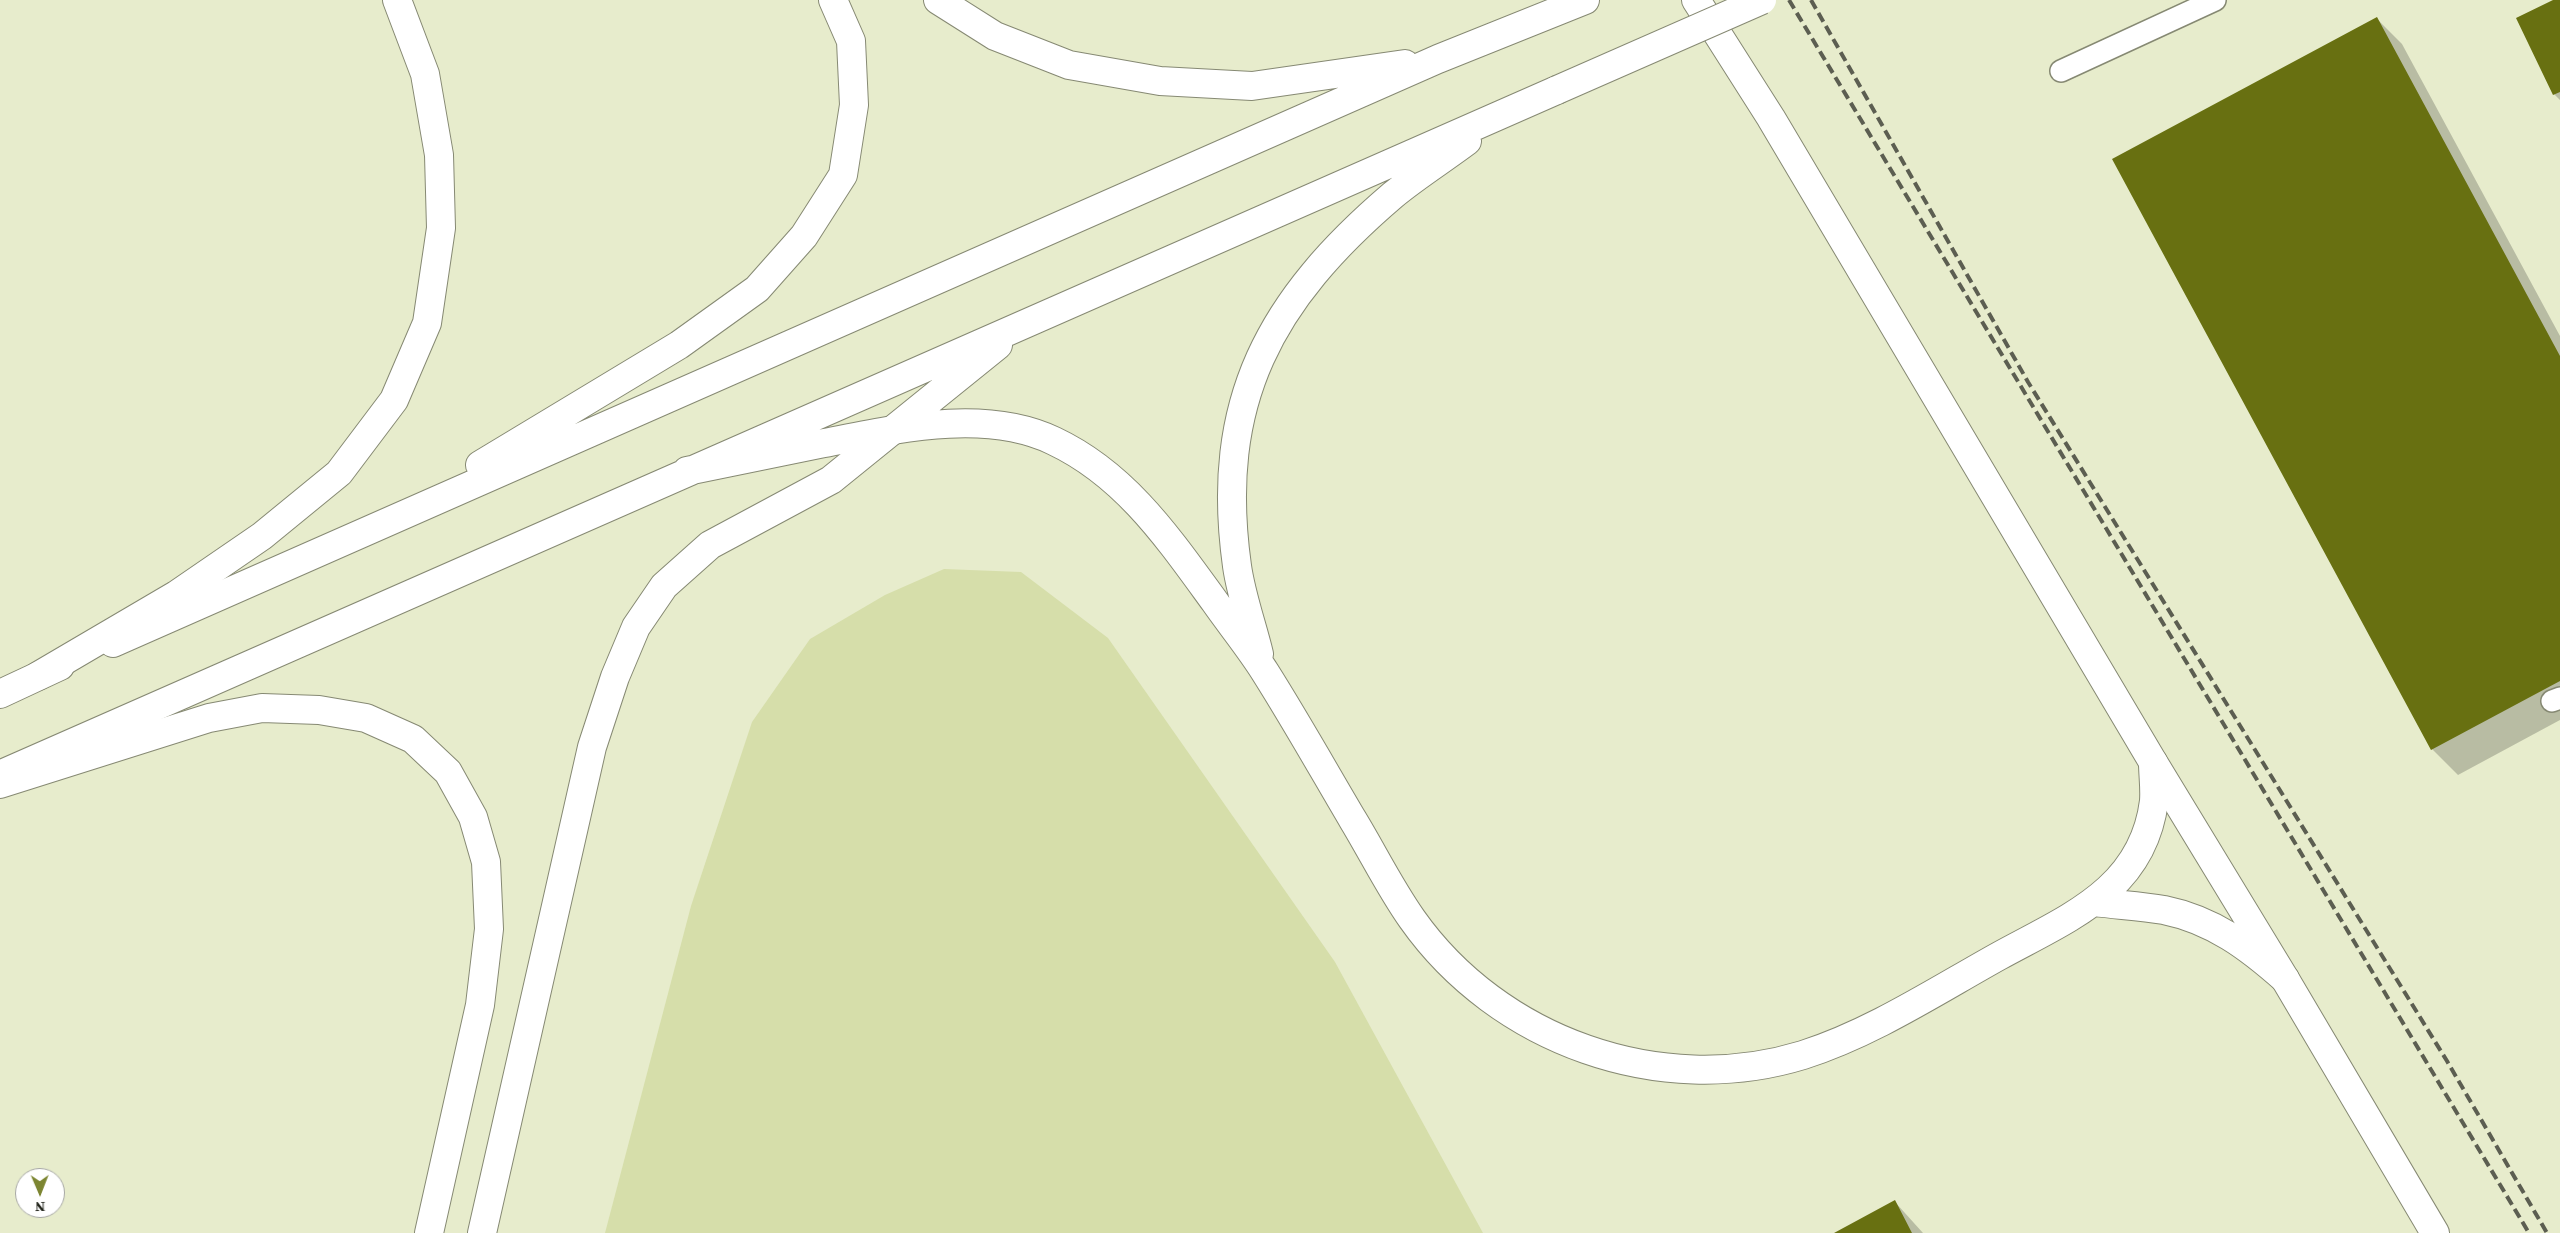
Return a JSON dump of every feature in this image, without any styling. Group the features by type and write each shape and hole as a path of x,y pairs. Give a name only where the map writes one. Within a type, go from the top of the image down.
{"main road":[{"path":"38,676 176,595 262,536 339,473 394,400 428,323 441,228 439,155 425,74 397,0"},
{"path":"389,521 679,345 757,289 804,236 843,175 854,105 850,41 833,0"},
{"path":"938,0 995,36 1069,65 1160,81 1252,86 1438,59"},
{"path":"0,694 1438,59 1515,30 1585,0"},
{"path":"1696,0 1770,118 2435,1233"},
{"path":"0,774 1762,0"},
{"path":"1262,668 1237,567 1232,516 1232,467 1240,413 1257,362 1286,310 1324,259 1394,194 1510,110"},
{"path":"482,1233 592,747 615,677 636,627 664,586 710,545 831,480 1025,323"},
{"path":"687,471 894,429 974,423 1024,428 1055,441 1085,458 1112,478 1137,501 1160,527 1262,668 1412,920 1452,968 1501,1008 1555,1039 1615,1060 1677,1069 1739,1068 1801,1056 1860,1033 2095,902 2131,865 2146,835 2154,799 2153,762"},
{"path":"0,784 209,718 262,708 319,710 366,718 413,740 448,772 474,816 486,862 489,929 480,1005 429,1233"},
{"path":"2095,902 2164,910 2209,924 2250,948 2285,979"}],"lane":[{"path":"2061,71 2215,0"}],"shaded area":[{"path":"0,0 2560,0 2560,1233 0,1233"},
{"path":"944,569 1021,572 1108,638 1335,962 1483,1233 605,1233 691,906 752,722 810,639 885,595"}],"building":[{"path":"2553,0 2560,0 2560,92 2553,95 2516,18"},
{"path":"2377,17 2560,356 2560,681 2431,750 2112,159"},
{"path":"1895,1200 1912,1233 1834,1233"}],"railway":[{"path":"1789,0 2529,1233"},
{"path":"1811,0 2028,382 2447,1061 2547,1233"}]}
